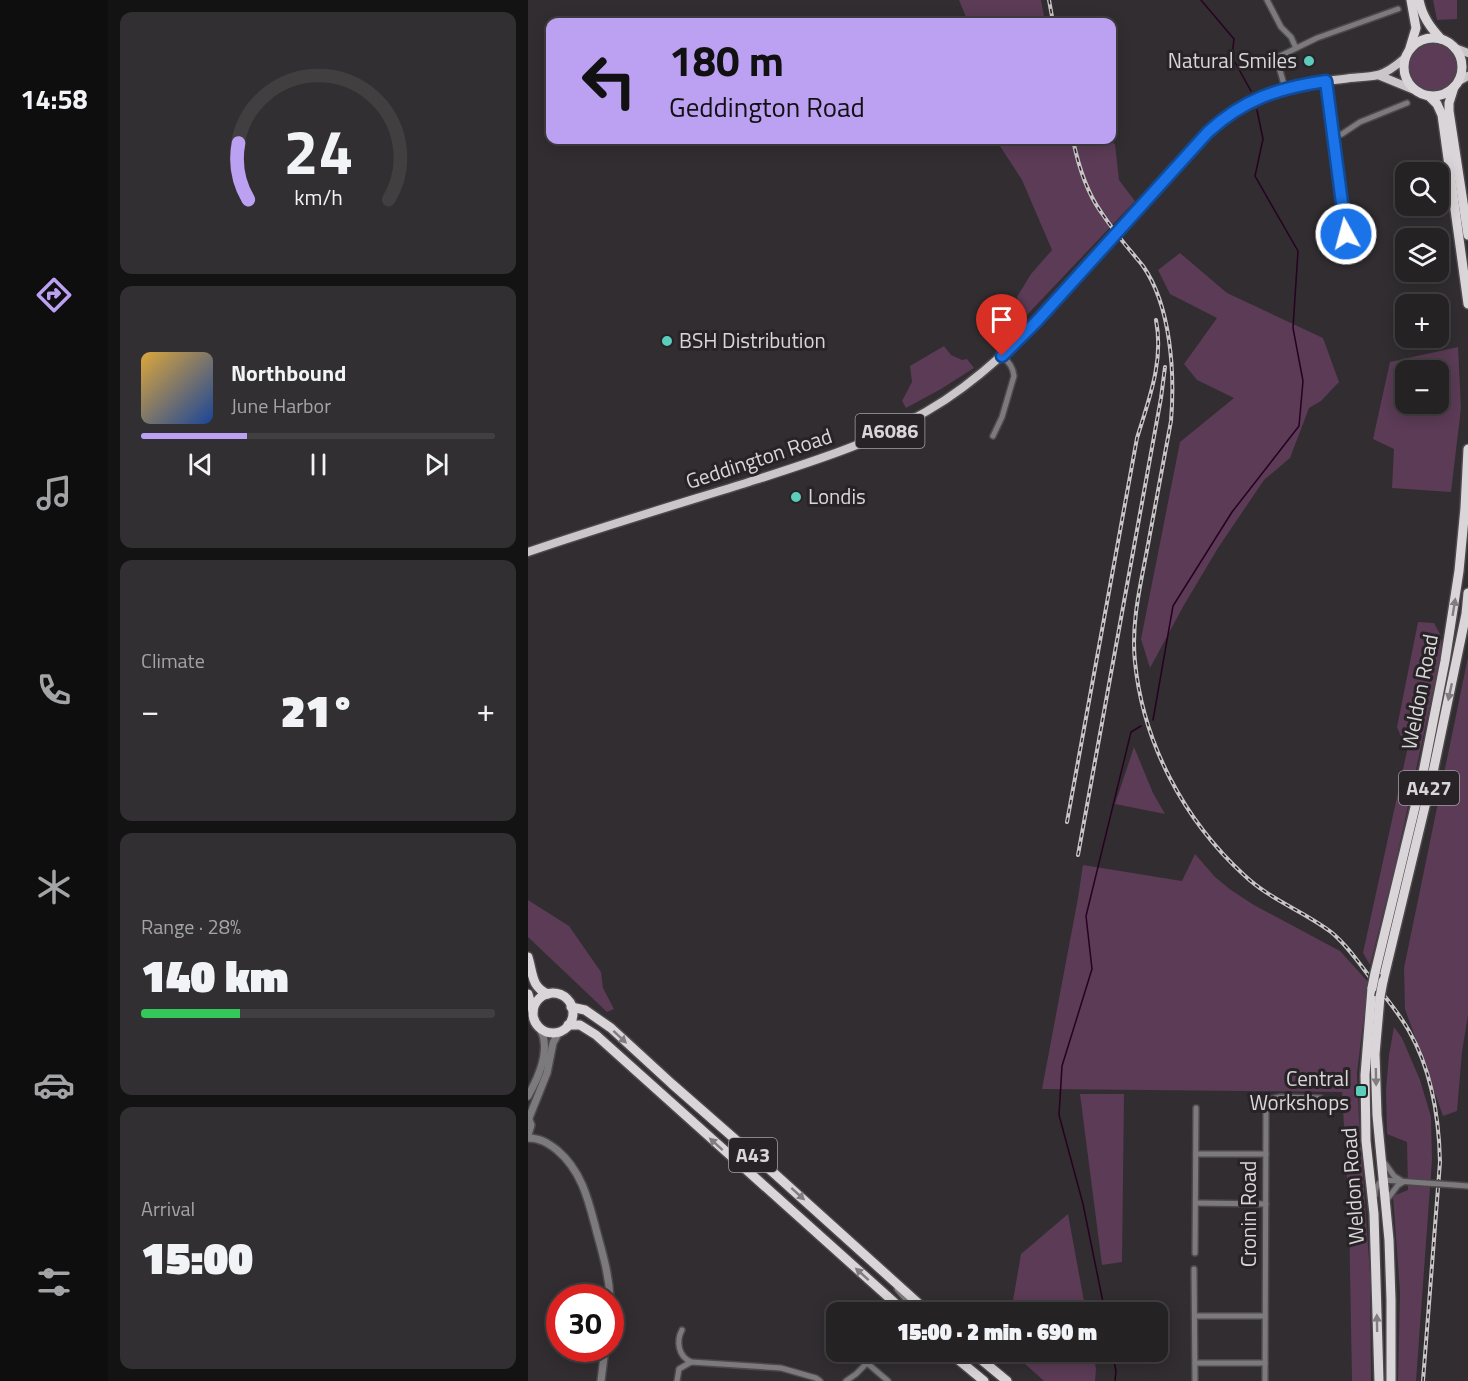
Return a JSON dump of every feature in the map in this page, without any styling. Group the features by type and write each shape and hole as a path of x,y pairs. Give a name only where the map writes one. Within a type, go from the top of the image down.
{"highway":[{"path":"1411,0 1416,28 1404,65 1404,73 1417,91 1429,96 1437,104 1443,116 1468,304"},
{"path":"1419,0 1427,22 1441,39 1459,53 1462,67 1449,103 1449,111 1468,235"},
{"path":"1407,54 1420,41 1427,38 1441,39"},
{"path":"1429,96 1447,93 1456,84"},
{"name":"Weldon Road","path":"1379,1381 1374,1214 1366,1141 1365,1076 1372,988 1422,778 1445,661 1459,571 1468,449"},
{"name":"Weldon Road","path":"1391,1381 1389,1240 1377,1115 1375,1054 1380,997 1432,777 1466,614 1468,593"},
{"name":"A43","path":"528,957 534,980 540,990 548,994 561,995 568,1000 571,1007 585,1010 610,1028 917,1302"},
{"path":"528,994 534,1020 546,1032 559,1032 568,1025 572,1018 571,1007"},
{"path":"533,1011 538,1000 548,994"},
{"name":"A43","path":"568,1025 580,1025 596,1035 894,1302"},
{"path":"961,1362 984,1381"},
{"path":"984,1362 1007,1381"}],"main road":[{"path":"1455,48 1468,54"},
{"name":"A6086","path":"1285,88 1378,75 1391,69 1407,54"},
{"name":"A6086","path":"1378,75 1417,91"},
{"path":"1456,84 1468,76"},
{"name":"Geddington Road","path":"528,552 857,446 896,428 944,400 1002,356 1038,320 1219,122 1248,102 1285,88"}],"street":[{"path":"1267,0 1281,27 1291,37 1296,48"},
{"path":"1285,88 1277,60 1282,54 1317,38 1398,9"},
{"path":"1326,81 1350,261"},
{"path":"1333,136 1342,135 1360,122 1407,103"},
{"path":"993,436 1002,417 1014,376 1011,364 1002,356"},
{"path":"528,1096 540,1071 544,1052 544,1039 539,1027"},
{"path":"559,1032 553,1043 547,1073 529,1117 529,1134 560,1152 580,1178 588,1200 609,1284"},
{"name":"Cronin Road","path":"1265,1381 1266,1106 1270,1099 1280,1097 1320,1098"},
{"path":"1195,1253 1196,1108"},
{"path":"1196,1154 1266,1154"},
{"path":"1381,1157 1394,1176 1403,1182"},
{"path":"1374,1214 1375,1189 1384,1180 1468,1186"},
{"path":"1386,1202 1390,1194 1403,1182"},
{"path":"1196,1203 1266,1204"},
{"path":"1194,1269 1195,1381"},
{"path":"883,1271 908,1302"},
{"path":"1195,1316 1265,1316"},
{"path":"682,1330 679,1335 678,1348 685,1359 691,1362 781,1368 820,1381"},
{"path":"601,1381 603,1362"},
{"path":"677,1381 679,1369 691,1362"},
{"path":"846,1381 867,1363 888,1381"},
{"path":"1195,1363 1265,1363"}],"shaded area":[{"path":"959,0 1041,0 1044,18 966,18"},
{"path":"1433,0 1457,0 1457,19 1437,20"},
{"path":"1434,41 1448,45 1455,52 1459,66 1455,80 1448,87 1434,91 1420,87 1413,80 1409,66 1413,52 1420,45"},
{"path":"999,144 1115,144 1119,180 1135,201 1025,317 1019,312 1017,297 1031,274 1052,250 1022,180"},
{"path":"1180,253 1227,293 1323,338 1339,382 1321,401 1309,408 1290,458 1264,480 1218,548 1150,668 1141,639 1180,442 1234,398 1197,380 1184,364 1217,318 1170,294 1158,270"},
{"path":"944,346 951,355 962,360 967,359 974,368 906,408 902,401 912,382 910,366"},
{"path":"1458,347 1461,408 1451,492 1392,488 1394,449 1373,439 1390,362 1395,361 1395,414 1449,414 1449,360 1399,360"},
{"path":"1418,622 1434,623 1441,636 1442,651 1394,870 1370,965 1363,953 1407,751 1397,727"},
{"path":"1468,657 1468,1015 1457,1111 1443,1116 1405,1009 1404,968"},
{"path":"1134,747 1153,793 1165,814 1115,804"},
{"path":"1195,854 1215,877 1231,890 1254,905 1340,951 1368,982 1357,1073 1370,1274 1371,1381 1352,1381 1349,1214 1342,1092 1042,1089 1083,865 1182,881"},
{"path":"528,900 569,926 601,972 603,988 614,1009 607,1012 528,937"},
{"path":"1394,1027 1402,1038 1420,1080 1431,1117 1432,1160 1416,1381 1398,1381 1400,1292 1393,1196 1408,1190 1407,1142 1387,1134 1386,1090"},
{"path":"1080,1094 1124,1094 1122,1262 1102,1265"},
{"path":"1068,1214 1084,1302 1013,1302 1021,1254"},
{"path":"1023,1362 1095,1362 1095,1381 1044,1381"}],"waterway":[{"path":"1201,0 1234,39 1232,57 1251,91"},
{"path":"1153,720 1173,606 1232,512 1299,426 1303,381 1293,328 1298,251 1255,176 1263,139 1257,110"},
{"path":"1103,1302 1083,1204 1059,1115 1062,1066 1092,969 1086,916 1131,732 1141,726"},
{"path":"1114,1362 1115,1381"}],"railway":[{"path":"1049,0 1052,18"},
{"path":"1074,144 1083,177 1096,204 1143,266 1152,282 1160,300 1169,341 1172,382 1171,421 1139,592 1134,634 1135,662 1140,692 1157,750 1185,805 1222,853 1254,883 1331,932 1353,954 1405,1024 1417,1046 1429,1078 1436,1111 1440,1162 1423,1381"},
{"path":"1067,822 1137,438 1157,365 1156,320"},
{"path":"1078,855 1165,367"}],"place":[{"name":"Natural Smiles","path":"1309,61"},
{"name":"BSH Distribution","path":"667,341"},
{"name":"Londis","path":"796,497"},
{"name":"Central Workshops","path":"1361,1091"}],"route":[{"path":"1002,356 1038,320 1208,132 1248,102 1272,92 1326,81 1346,234"}]}
